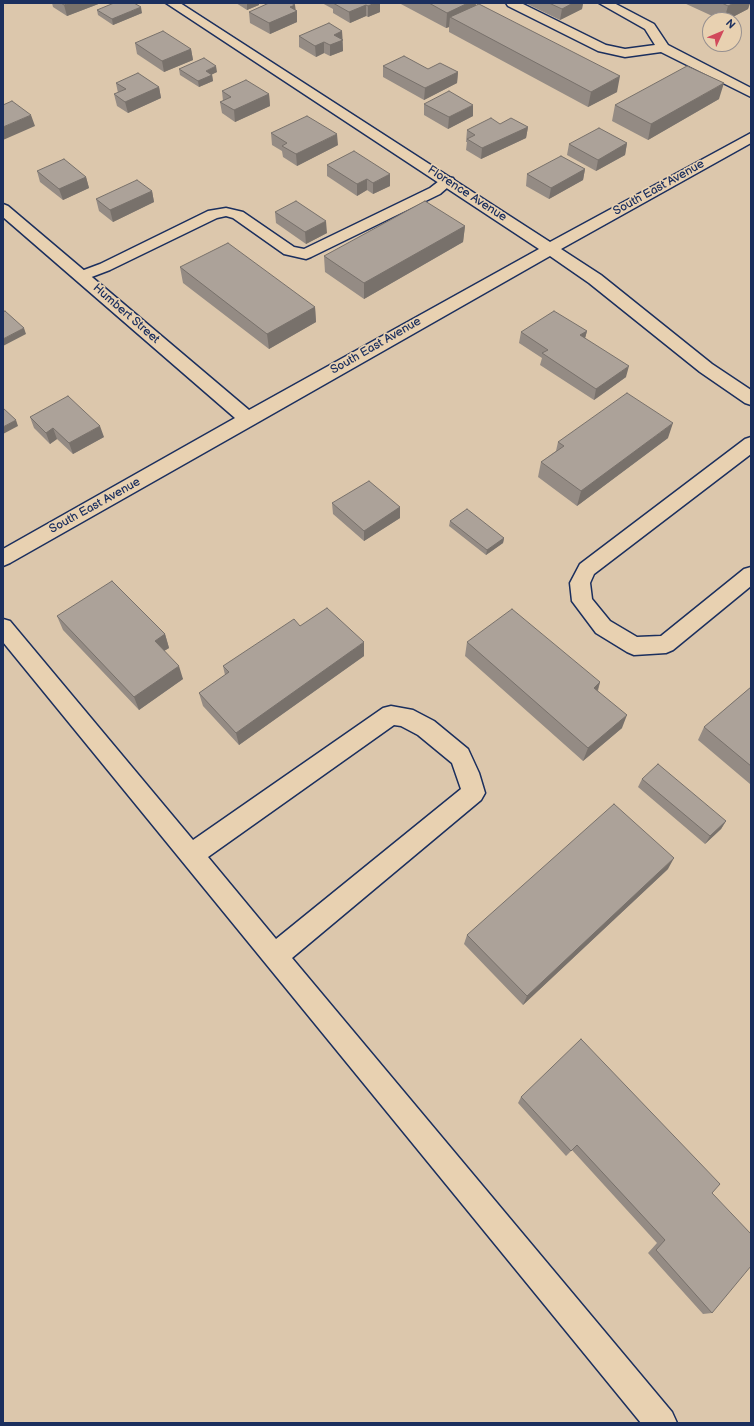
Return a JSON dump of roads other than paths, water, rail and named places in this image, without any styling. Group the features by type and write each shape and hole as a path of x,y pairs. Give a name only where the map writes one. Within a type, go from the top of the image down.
{"street":[{"name":"Florence Avenue","path":"172,3 448,181 595,279 706,368 751,400"},
{"name":"South East Avenue","path":"3,558 751,137"},
{"name":"Humbert Street","path":"3,209 249,420"},
{"path":"751,444 587,568 580,583 582,601 603,627 634,646 666,644 751,575"},
{"path":"3,627 661,1423"},
{"path":"191,855 391,715 405,716 426,728 460,756 468,773 473,793 275,956"}],"lane":[{"path":"512,3 602,48 624,53 663,48"},
{"path":"604,3 650,27 663,48 751,93"},
{"path":"81,276 105,267 213,214 226,212 238,215 289,251 306,254 435,191 448,181"}]}
